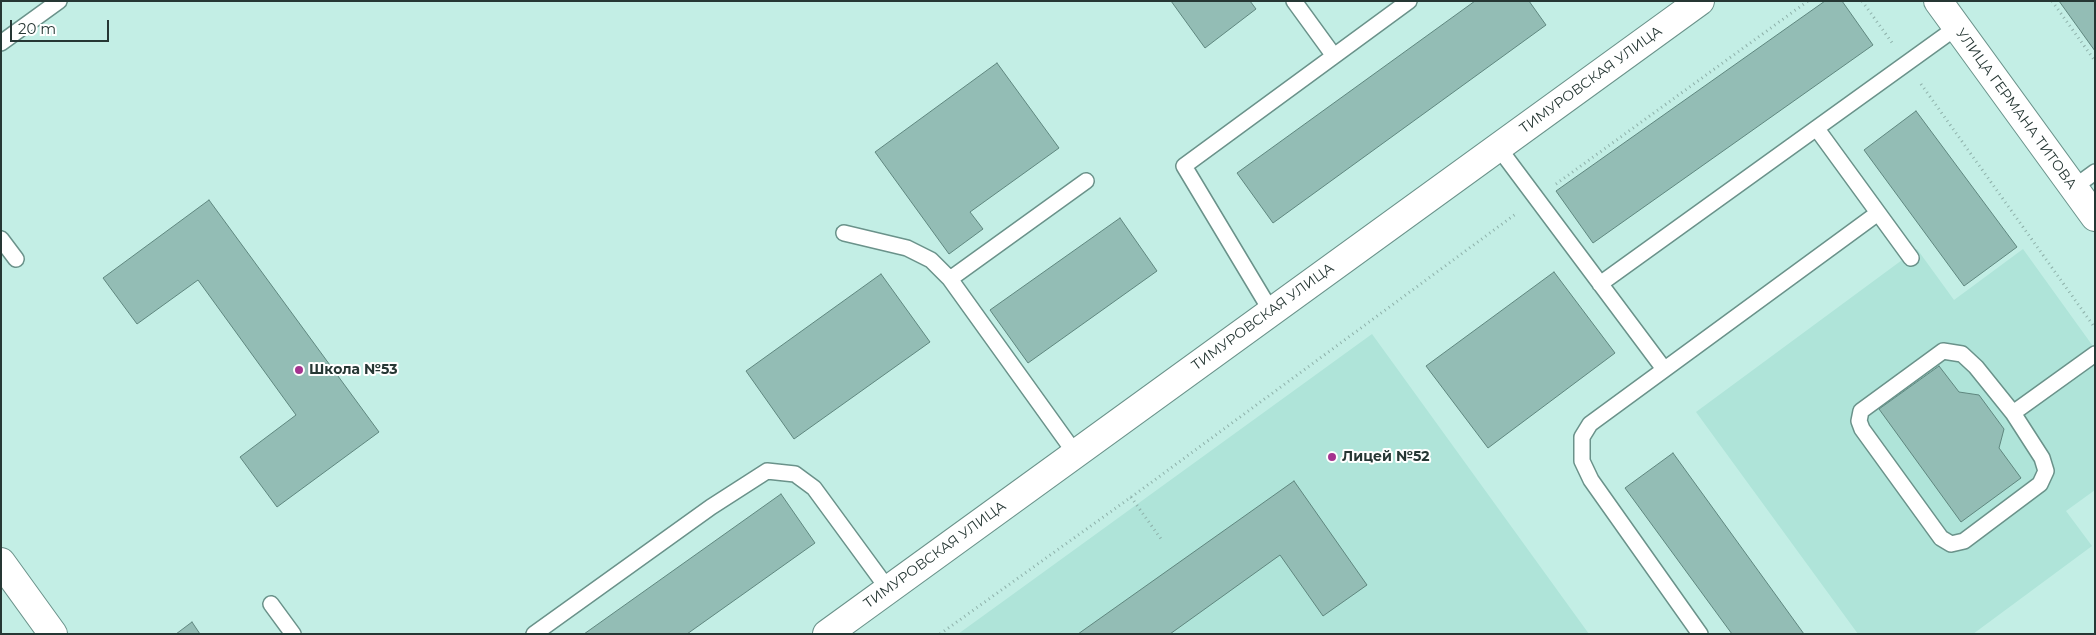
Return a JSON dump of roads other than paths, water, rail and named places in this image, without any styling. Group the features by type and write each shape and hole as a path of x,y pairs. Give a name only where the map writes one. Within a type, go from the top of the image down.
{"street":[{"name":"ТИМУРОВСКАЯ УЛИЦА","path":"827,634 1700,1"},
{"name":"УЛИЦА ГЕРМАНА ТИТОВА","path":"1938,1 1956,27 2084,180 2095,217"},
{"path":"1,562 53,634"}],"lane":[{"path":"1,43 59,1"},
{"path":"1294,1 1334,56"},
{"path":"1271,311 1184,166 1410,1"},
{"path":"1600,284 1956,27"},
{"path":"1817,129 1912,258"},
{"path":"1498,147 1664,369"},
{"path":"950,279 1086,181"},
{"path":"1700,634 1591,480 1582,461 1582,437 1590,424 1878,213"},
{"path":"844,233 907,248 931,260 950,279 1075,453"},
{"path":"1,238 16,259"},
{"path":"1944,351 1962,354 1976,367 2013,412 2042,458 2046,471 2040,484 1964,542 1952,544 1941,538 1862,429 1859,421 1861,411 1944,351"},
{"path":"2013,412 2095,354"},
{"path":"534,634 711,507 767,471 795,474 814,488 888,589"},
{"path":"271,604 293,634"}],"place":[{"name":"Школа №53","path":"299,370"},
{"name":"Лицей №52","path":"1332,457"}]}
